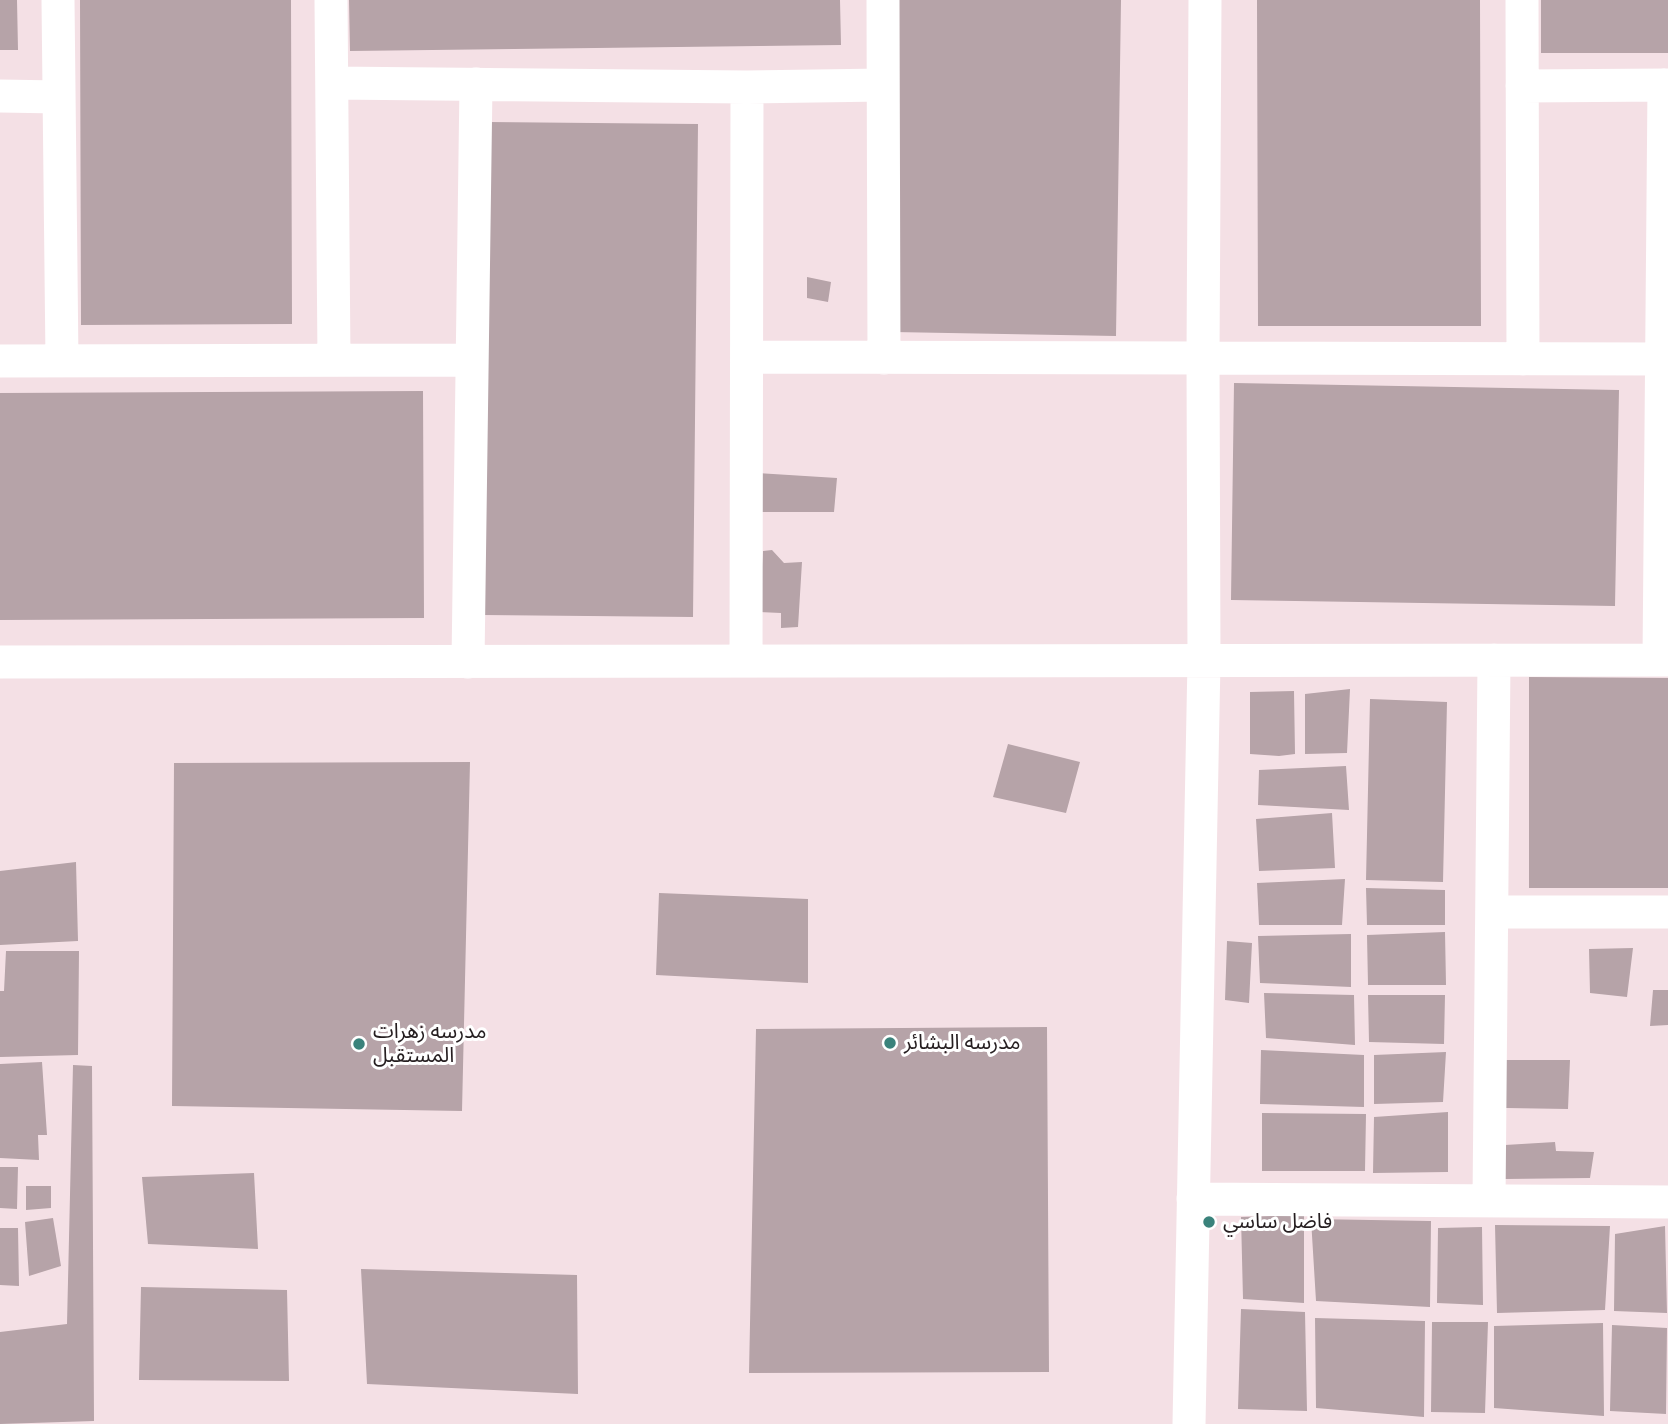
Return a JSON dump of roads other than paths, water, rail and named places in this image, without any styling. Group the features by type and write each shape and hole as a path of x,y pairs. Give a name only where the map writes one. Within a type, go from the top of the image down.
{"street":[{"path":"58,0 62,361"},
{"path":"331,0 334,360"},
{"path":"883,0 884,358"},
{"path":"1189,1424 1204,661 1202,358 1205,0"},
{"path":"1522,0 1523,359"},
{"path":"332,83 747,87 883,85"},
{"path":"468,662 476,84"},
{"path":"0,662 1663,660 1666,85 1522,86"},
{"path":"746,661 747,87"},
{"path":"0,96 59,97"},
{"path":"747,357 1663,359"},
{"path":"0,361 472,360"},
{"path":"1489,1201 1494,660"},
{"path":"1493,912 1668,912"},
{"path":"1192,1199 1668,1202"}],"place":[{"name":"مدرسه البشائر","path":"890,1043"},
{"name":"مدرسه زهرات المستقبل","path":"359,1044"},
{"name":"فاضل ساسي","path":"1209,1222"}]}
